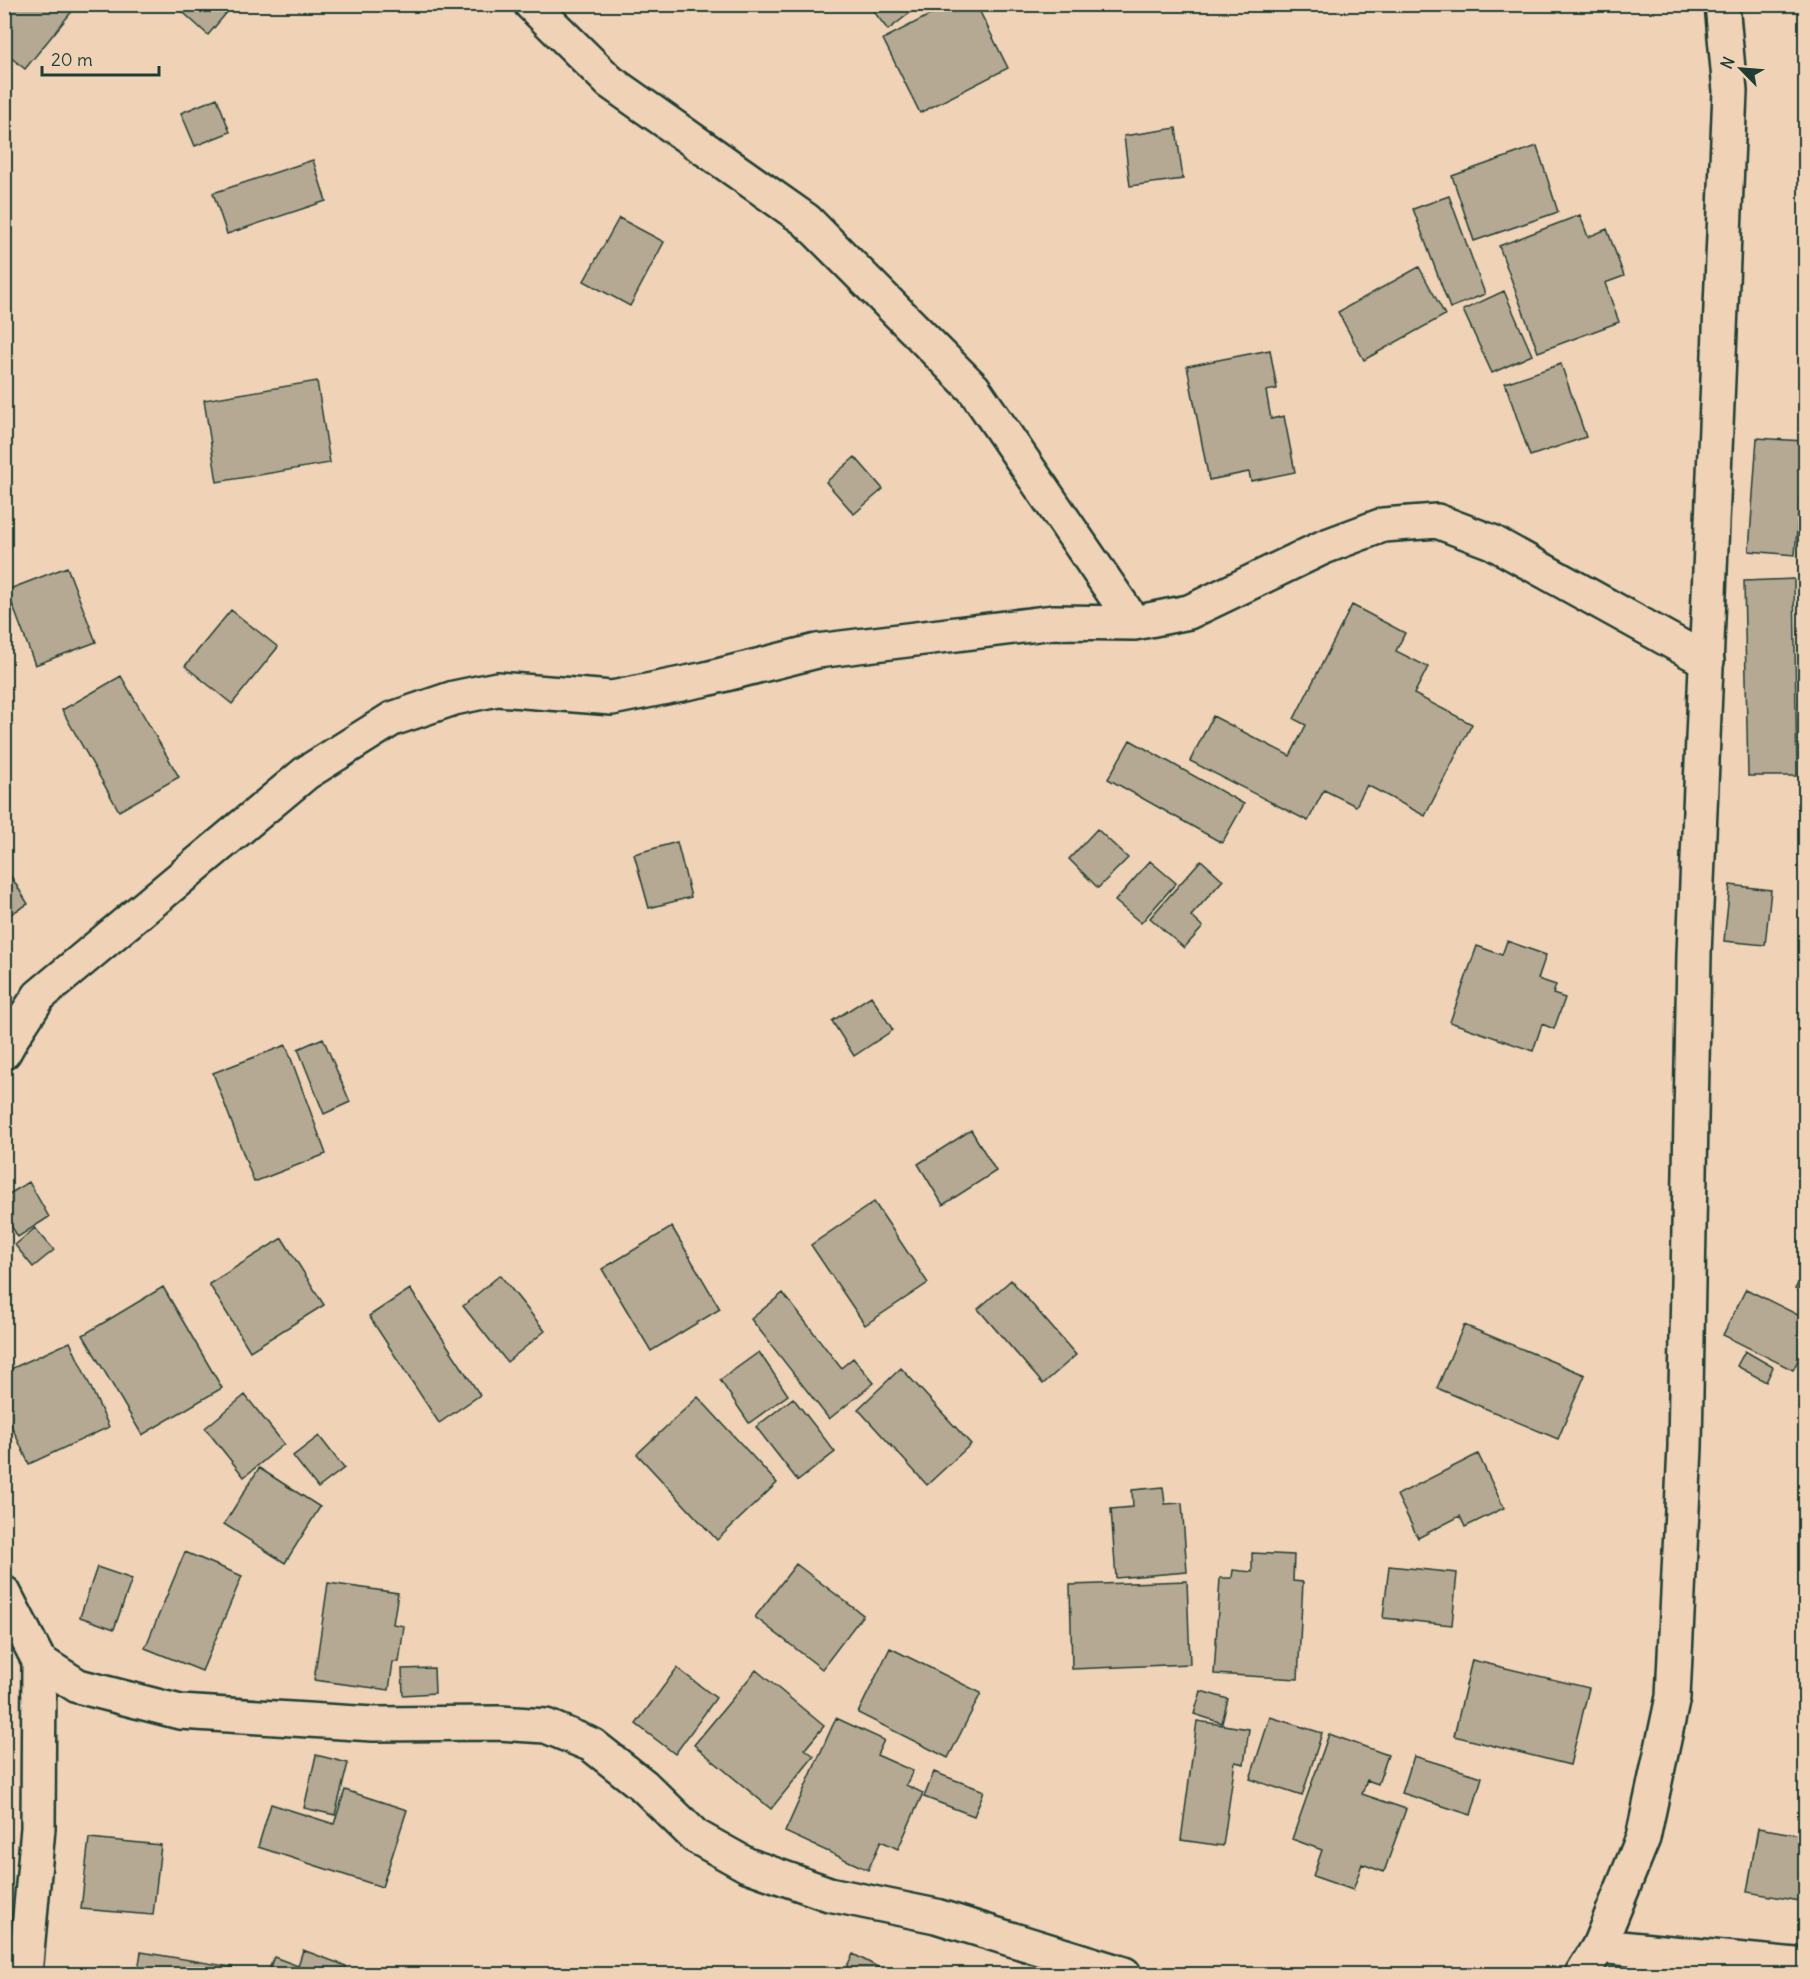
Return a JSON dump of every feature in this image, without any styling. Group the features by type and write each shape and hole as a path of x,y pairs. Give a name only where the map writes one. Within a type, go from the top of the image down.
{"street":[{"path":"531,4 610,82 806,220 974,389 1134,623"},
{"path":"1582,1974 1599,1946 1643,1838 1673,1697 1685,1447 1694,954 1730,91 1722,4"},
{"path":"4,1052 39,996 306,773 392,720 454,698 497,689 612,698 706,679 817,651 1054,622 1134,623 1190,612 1324,547 1383,525 1437,521 1492,542 1707,661"},
{"path":"4,1593 39,1661 38,1828 26,1974"},
{"path":"39,1661 78,1686 180,1712 373,1724 499,1723 546,1726 592,1745 644,1786 695,1836 747,1865 830,1894 936,1916 1124,1974"},
{"path":"1599,1946 1806,1966"}],"building":[{"path":"4,4 78,4 25,69 4,52"},
{"path":"174,4 234,4 208,35"},
{"path":"868,4 914,4 916,8 888,30"},
{"path":"951,4 976,4 1008,68 920,113 883,39"},
{"path":"217,98 230,132 195,146 181,113"},
{"path":"1176,128 1183,179 1130,186 1124,136"},
{"path":"1537,146 1558,212 1474,241 1452,176"},
{"path":"313,160 326,201 227,234 213,193"},
{"path":"1449,196 1485,294 1450,308 1413,209"},
{"path":"1580,215 1588,237 1607,229 1624,276 1605,283 1619,322 1538,352 1499,246"},
{"path":"619,218 664,242 630,306 584,281"},
{"path":"1419,267 1445,315 1364,360 1338,312"},
{"path":"1504,291 1532,355 1492,373 1463,310"},
{"path":"1270,350 1277,389 1266,391 1271,419 1284,416 1295,472 1251,481 1249,472 1209,480 1187,366"},
{"path":"1561,364 1586,437 1530,456 1505,383"},
{"path":"317,381 330,463 217,482 204,400"},
{"path":"1757,438 1804,441 1795,555 1749,551"},
{"path":"855,457 883,489 854,514 826,482"},
{"path":"67,567 96,642 35,665 7,590"},
{"path":"1794,579 1797,776 1748,776 1744,581"},
{"path":"1352,605 1405,633 1396,651 1428,667 1414,694 1472,724 1425,816 1367,785 1356,806 1324,790 1308,821 1190,761 1213,716 1290,756 1306,725 1294,719"},
{"path":"231,610 278,647 232,704 185,666"},
{"path":"121,676 179,777 119,811 62,710"},
{"path":"1130,740 1244,804 1222,843 1108,779"},
{"path":"1097,829 1128,858 1098,888 1069,859"},
{"path":"677,842 691,897 649,908 634,854"},
{"path":"1201,860 1223,880 1191,916 1203,927 1184,948 1150,918"},
{"path":"1150,861 1176,883 1141,923 1115,901"},
{"path":"4,865 28,904 4,918"},
{"path":"1730,885 1771,890 1765,945 1724,941"},
{"path":"1507,941 1546,955 1538,979 1556,985 1553,994 1565,998 1554,1029 1542,1024 1533,1051 1450,1022 1477,946 1502,955"},
{"path":"871,996 893,1030 854,1056 832,1021"},
{"path":"323,1038 350,1102 324,1114 298,1049"},
{"path":"286,1045 326,1154 254,1182 213,1073"},
{"path":"971,1130 996,1171 943,1205 918,1164"},
{"path":"29,1182 49,1217 18,1237 4,1214 4,1197"},
{"path":"874,1202 928,1283 865,1325 811,1245"},
{"path":"672,1227 720,1309 651,1351 602,1269"},
{"path":"35,1228 54,1250 33,1267 15,1245"},
{"path":"282,1238 324,1305 250,1351 209,1284"},
{"path":"1806,1269 1806,1294 1795,1289"},
{"path":"500,1275 545,1331 507,1362 463,1306"},
{"path":"1011,1280 1076,1355 1043,1384 978,1309"},
{"path":"163,1287 222,1388 142,1435 83,1335"},
{"path":"410,1289 480,1395 439,1423 369,1316"},
{"path":"1746,1289 1806,1319 1806,1345 1793,1370 1723,1335"},
{"path":"783,1293 841,1368 853,1358 874,1383 829,1419 751,1319"},
{"path":"1464,1325 1585,1375 1558,1439 1437,1388"},
{"path":"70,1342 109,1427 29,1464 4,1410 4,1372"},
{"path":"1745,1351 1773,1367 1766,1382 1737,1366"},
{"path":"759,1352 788,1395 749,1423 720,1380"},
{"path":"901,1368 971,1444 927,1485 858,1409"},
{"path":"245,1395 284,1444 244,1477 205,1428"},
{"path":"698,1397 777,1483 717,1540 637,1454"},
{"path":"793,1398 835,1452 798,1481 756,1427"},
{"path":"319,1436 344,1468 318,1488 293,1456"},
{"path":"1478,1454 1504,1508 1465,1527 1460,1516 1418,1538 1397,1495"},
{"path":"259,1468 320,1507 285,1563 224,1524"},
{"path":"1163,1487 1165,1504 1182,1503 1187,1572 1116,1578 1111,1509 1133,1507 1132,1490"},
{"path":"185,1552 242,1576 202,1671 145,1648"},
{"path":"1252,1553 1294,1555 1293,1581 1303,1582 1298,1679 1214,1674 1220,1578 1232,1578 1233,1570 1252,1572"},
{"path":"796,1564 863,1615 822,1669 755,1617"},
{"path":"1389,1566 1457,1573 1452,1625 1383,1618"},
{"path":"97,1567 132,1579 114,1629 80,1617"},
{"path":"1187,1581 1190,1664 1072,1669 1070,1585"},
{"path":"328,1583 398,1593 393,1624 404,1626 399,1662 393,1662 389,1690 314,1680"},
{"path":"890,1648 981,1693 948,1758 858,1713"},
{"path":"1472,1660 1589,1688 1570,1765 1454,1736"},
{"path":"434,1668 435,1693 403,1695 402,1669"},
{"path":"677,1668 716,1698 675,1754 636,1724"},
{"path":"756,1670 824,1726 805,1749 814,1756 771,1809 694,1745"},
{"path":"1201,1691 1228,1699 1222,1723 1194,1714"},
{"path":"1270,1717 1322,1733 1302,1796 1250,1779"},
{"path":"836,1718 884,1740 877,1755 913,1771 906,1785 923,1793 898,1849 881,1841 868,1870 785,1832"},
{"path":"1197,1721 1249,1729 1244,1764 1235,1762 1223,1846 1181,1840"},
{"path":"1329,1734 1388,1755 1378,1784 1367,1780 1362,1794 1406,1809 1384,1872 1362,1864 1353,1890 1313,1876 1322,1850 1292,1839"},
{"path":"316,1755 348,1763 335,1815 304,1808"},
{"path":"1414,1756 1482,1777 1471,1815 1402,1793"},
{"path":"934,1772 984,1791 974,1816 924,1797"},
{"path":"345,1790 407,1810 382,1887 258,1847 271,1804 334,1824"},
{"path":"1758,1828 1806,1836 1806,1902 1747,1892"},
{"path":"89,1838 161,1845 153,1915 81,1909"},
{"path":"303,1950 346,1966 344,1974 267,1974 274,1957 298,1966"},
{"path":"141,1952 232,1967 230,1974 123,1974 124,1969 138,1971"},
{"path":"853,1954 891,1974 843,1974"}]}
